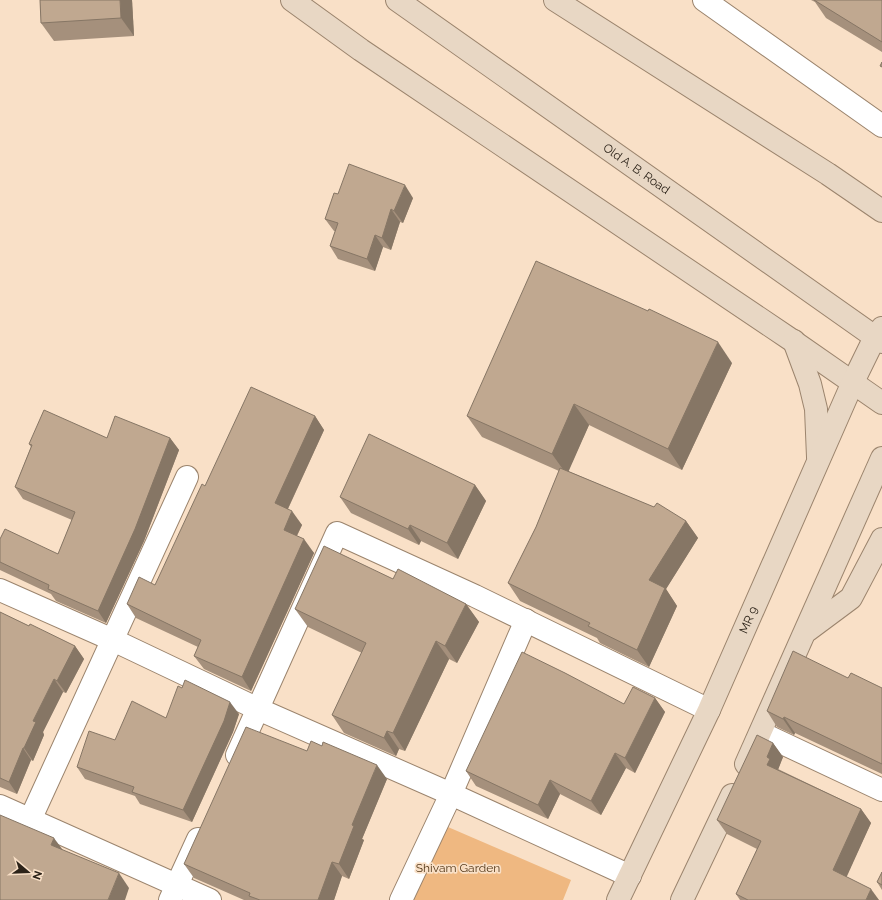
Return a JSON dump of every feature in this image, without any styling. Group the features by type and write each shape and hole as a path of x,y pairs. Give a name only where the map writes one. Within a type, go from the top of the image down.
{"main road":[{"path":"292,0 368,54 794,341 882,403"},
{"name":"Old A. B. Road","path":"396,0 880,336"},
{"path":"555,0 821,170 882,211"},
{"name":"MR 9","path":"618,900 709,710 853,382 880,336"},
{"path":"794,341 810,384 816,409 818,462"},
{"path":"682,900 761,733 882,458"},
{"path":"806,631 850,598 882,538"}],"street":[{"path":"704,0 882,126"},
{"path":"30,820 187,477"},
{"path":"229,773 337,533 526,620 709,710"},
{"path":"0,590 113,640 258,709 451,794 630,876"},
{"path":"401,900 451,794 526,620"},
{"path":"761,733 882,790"},
{"path":"0,806 173,893 210,900"},
{"path":"173,893 206,822"}],"green space":[{"name":"Shivam Garden","path":"441,824 571,880 563,900 409,900"}],"building":[{"path":"40,0 120,0 121,18 41,23"},
{"path":"814,0 882,0 882,42"},
{"path":"349,164 405,185 394,211 391,209 382,238 375,235 367,259 330,246 338,223 325,219 334,193 338,194"},
{"path":"536,261 648,311 649,309 718,342 668,449 574,404 552,454 467,416"},
{"path":"251,387 315,416 275,503 292,511 284,530 304,539 242,677 194,656 201,640 127,604 139,577 155,585 202,484 205,486"},
{"path":"44,410 107,438 115,416 170,438 135,529 98,611 48,589 49,585 0,562 0,539 5,529 58,554 75,512 15,487 32,445 29,444"},
{"path":"369,434 475,485 447,543 410,525 408,529 340,497"},
{"path":"560,468 654,507 657,503 686,521 649,580 665,588 637,650 588,626 590,623 508,583 536,527"},
{"path":"324,546 393,579 398,569 466,604 445,646 436,641 393,733 387,731 384,738 332,715 366,643 295,609"},
{"path":"0,612 29,626 30,624 75,646 57,681 54,679 33,721 36,722 9,782 0,778"},
{"path":"793,651 848,678 851,673 882,688 882,764 784,717 783,719 767,711"},
{"path":"522,652 624,704 633,687 655,698 625,758 615,753 591,801 550,780 538,805 466,771"},
{"path":"185,680 230,702 224,721 183,810 132,792 134,787 77,767 89,731 115,740 132,701 166,718 178,686 182,688"},
{"path":"246,727 307,751 311,741 322,746 323,742 377,765 352,825 354,826 339,864 332,862 318,900 260,900 249,896 250,893 184,864"},
{"path":"757,735 773,743 767,757 770,759 767,765 861,809 833,870 871,889 866,900 748,900 736,894 761,841 717,820"},
{"path":"0,815 54,838 51,845 119,873 108,900 0,900"},
{"path":"882,872 882,885 877,882"}]}
